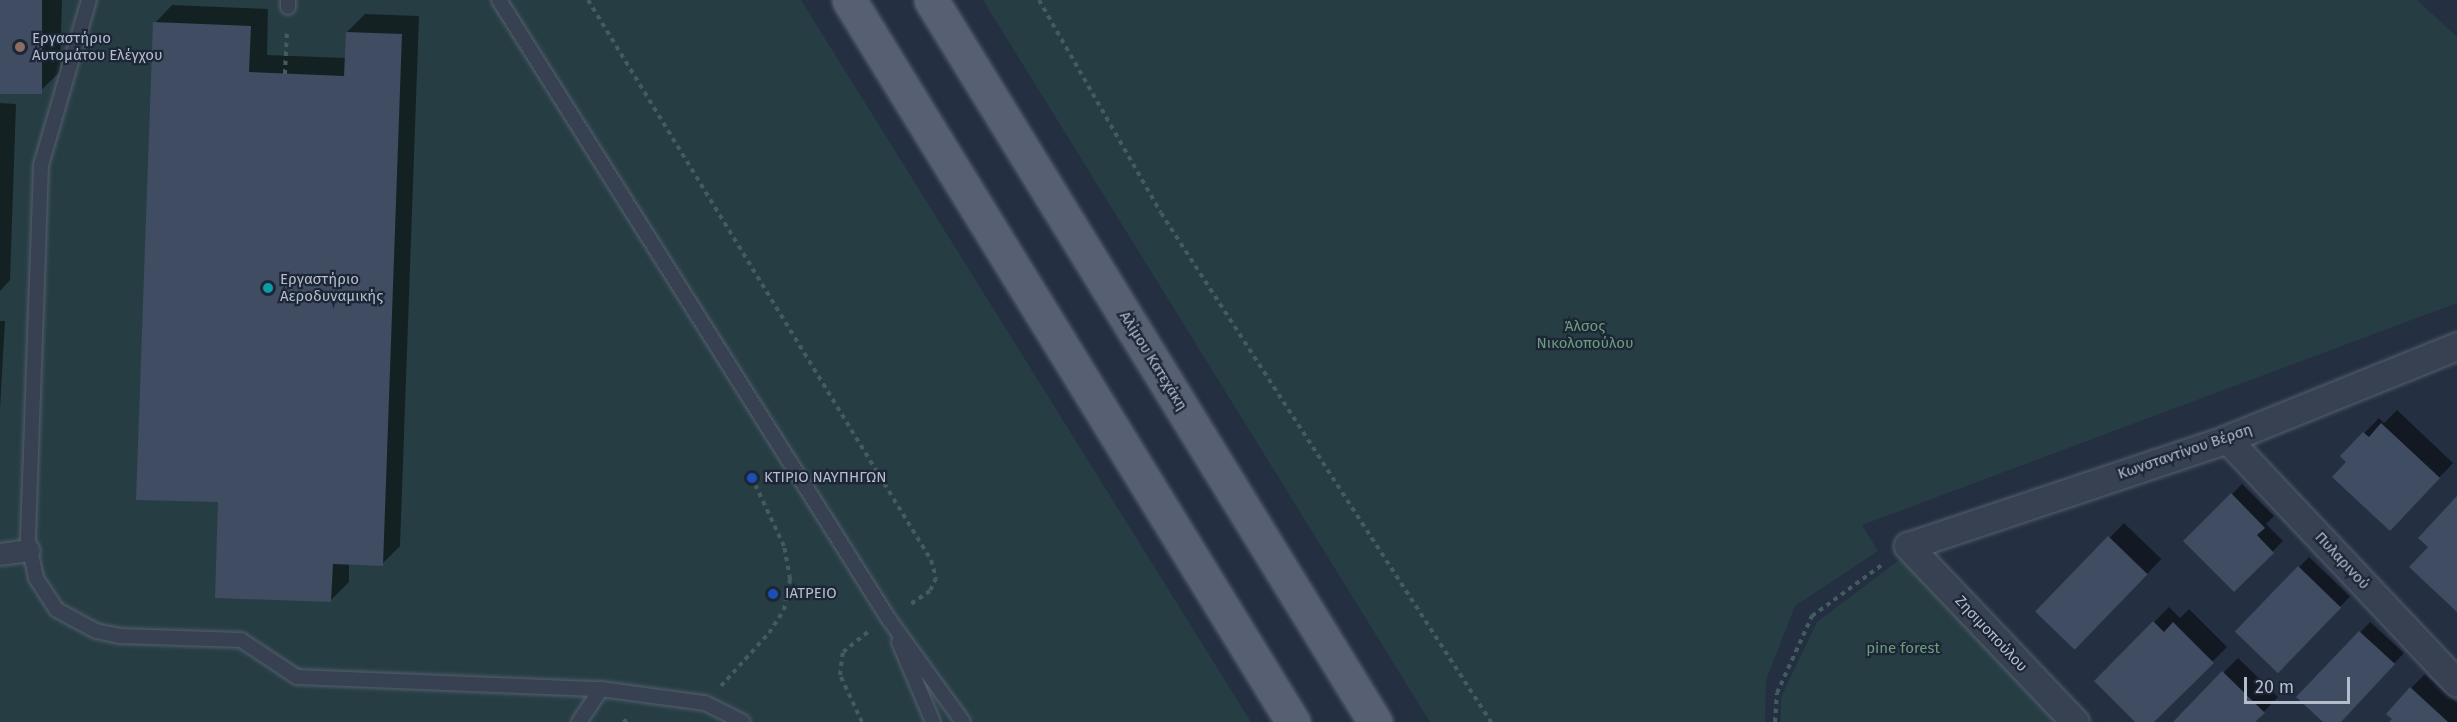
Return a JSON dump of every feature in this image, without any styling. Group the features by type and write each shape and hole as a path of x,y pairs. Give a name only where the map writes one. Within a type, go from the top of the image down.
{"main road":[{"path":"849,0 1293,722"},
{"name":"Αλίμου Κατεχάκη","path":"931,0 1376,722"}],"street":[{"name":"Κωνσταντίνου Βέρση","path":"1908,546 2227,439 2457,346"},
{"name":"Πυλαρινού","path":"2227,439 2457,682"},
{"name":"Ζησιμοπούλου","path":"1908,546 2075,722"},
{"path":"0,554 29,550"}],"lane":[{"path":"89,0 41,165 29,550 44,595 57,610 96,631 120,636 241,640 297,677 601,688 705,703 743,722"},
{"path":"499,0 888,618 963,722"},
{"path":"888,618 933,722"},
{"path":"579,722 601,688"}],"path":[{"path":"588,0 932,560 936,578 930,591 888,618 843,652 840,675 862,722"},
{"path":"1039,0 1161,213 1491,722"},
{"path":"285,74 288,3"},
{"path":"705,703 769,633 784,610 790,579 784,546 752,478"},
{"path":"1775,722 1777,693 1812,616 1908,546"},
{"path":"623,722 642,713"}],"green space":[{"path":"0,0 801,0 1251,722 0,722"},
{"name":"Άλσος Νικολοπούλου","path":"983,0 2417,0 2457,37 2457,303 1862,525 1878,551 1795,606 1766,680 1765,722 1430,722"},
{"name":"pine forest","path":"1911,551 2073,722 1781,722 1781,697 1817,622"}],"building":[{"name":"Εργαστήριο Αυτομάτου Ελέγχου","path":"0,0 42,0 42,94 0,94"},
{"name":"Εργαστήριο Αεροδυναμικής","path":"153,22 251,26 249,72 344,76 346,32 402,34 383,566 333,564 331,602 215,598 218,502 136,500"},
{"path":"2381,423 2440,478 2390,531 2332,477 2346,462 2340,456 2363,432 2369,437"},
{"path":"2231,493 2265,528 2257,535 2274,553 2234,592 2183,541"},
{"path":"2457,496 2457,612 2409,567 2428,547 2418,538"},
{"path":"2108,536 2148,574 2075,650 2035,612"},
{"path":"2298,566 2341,608 2278,673 2235,631"},
{"path":"2153,621 2164,632 2173,622 2214,663 2154,722 2135,722 2094,681"},
{"path":"2359,631 2395,664 2341,722 2323,722 2296,697"},
{"path":"2222,671 2265,713 2255,722 2173,722"},
{"path":"2410,687 2448,722 2389,722 2392,719 2386,714"}],"place":[{"name":"Εργαστήριο Αυτομάτου Ελέγχου","path":"20,47"},
{"name":"Εργαστήριο Αεροδυναμικής","path":"268,288"},
{"name":"ΚΤΙΡΙΟ ΝΑΥΠΗΓΩΝ","path":"752,478"},
{"name":"ΙΑΤΡΕΙΟ","path":"773,594"}]}
